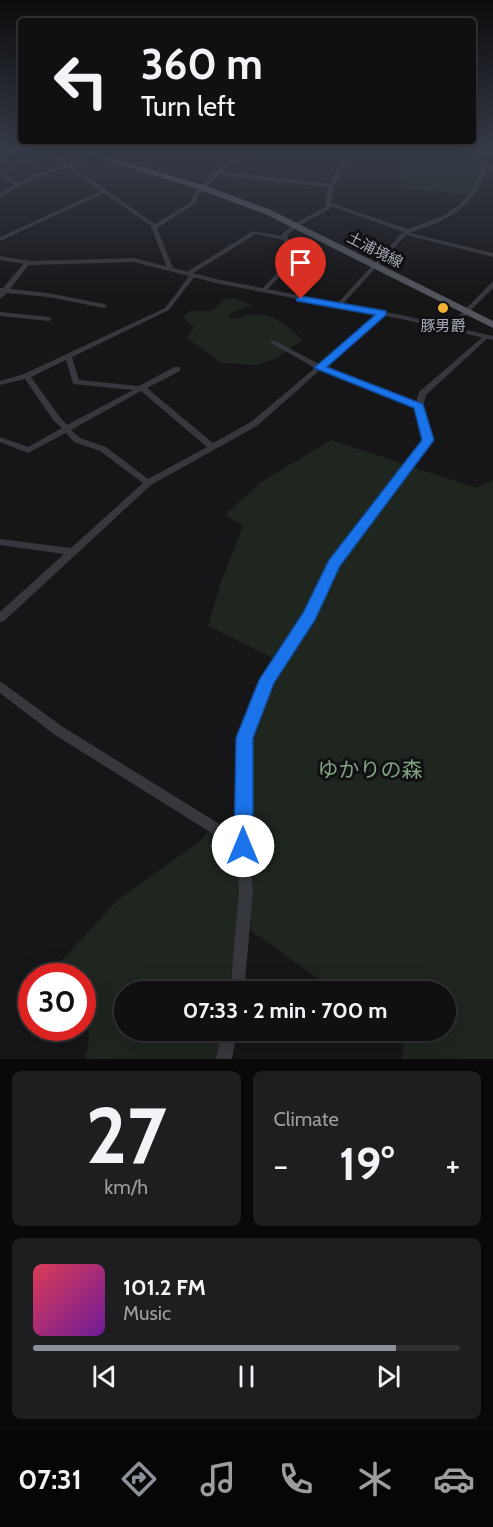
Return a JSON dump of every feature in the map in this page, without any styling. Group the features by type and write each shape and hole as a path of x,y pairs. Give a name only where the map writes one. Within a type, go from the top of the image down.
{"main road":[{"name":"土浦境線","path":"226,197 296,225 493,325"}],"street":[{"path":"0,239 90,197"},
{"path":"113,197 155,227 170,268"},
{"path":"155,227 193,202 195,197"},
{"path":"284,238 296,225 323,213 329,204 330,197"},
{"path":"338,306 406,232 452,215 471,197"},
{"path":"329,204 406,232 493,255"},
{"path":"0,383 27,376 167,309 190,275 255,232 284,238 295,257 263,291"},
{"path":"0,258 27,263 124,259 263,291 382,313 490,337"},
{"path":"0,297 3,290 27,263"},
{"path":"451,327 493,284"},
{"path":"3,290 48,295 104,306"},
{"path":"0,618 148,483 254,424 382,313"},
{"path":"0,314 50,319"},
{"path":"238,981 246,892 243,846 245,738 253,714 267,680 309,616 334,563 428,440 419,406 422,394 490,337"},
{"path":"273,342 320,368 419,406"},
{"path":"68,356 76,382 143,389 213,447"},
{"path":"0,439 28,450 177,369"},
{"path":"27,376 77,440 112,455 148,483"},
{"path":"0,542 73,552"},
{"path":"0,687 59,731 243,846"},
{"path":"224,1059 228,1041"}],"green space":[{"path":"234,298 253,306 233,312 228,318 257,314 269,316 288,327 302,340 277,358 257,365 221,363 187,338 194,327 183,317 190,311 212,311 223,300"},
{"name":"ゆかりの森","path":"331,440 477,488 493,480 493,1059 402,1059 404,1047 400,1041 456,1041 456,981 322,981 251,931 247,761 259,710 282,663 208,626 221,582 243,526 225,515 261,482"},
{"path":"209,830 242,851 240,923 230,981 114,981 114,1041 220,1041 217,1059 86,1059 84,1056 88,1050 88,1041 96,1041 96,963 60,962 119,899 200,841"}],"place":[{"name":"豚男爵","path":"443,308"}],"route":[{"path":"243,846 245,738 267,680 309,616 334,563 428,440 427,427 419,406 320,368 382,313 301,299"}]}
